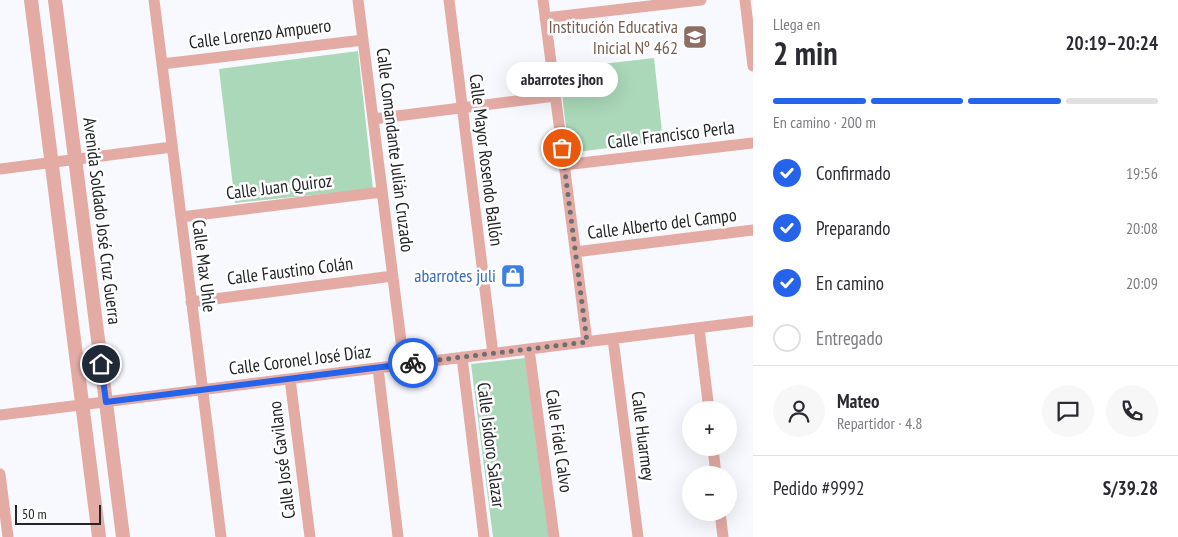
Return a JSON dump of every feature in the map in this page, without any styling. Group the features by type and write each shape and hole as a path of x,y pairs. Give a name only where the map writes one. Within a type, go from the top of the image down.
{"street":[{"path":"31,0 99,537"},
{"name":"Avenida Soldado José Cruz Guerra","path":"55,0 123,537"},
{"name":"Calle Max Uhle","path":"154,0 221,537"},
{"name":"Calle Comandante Julián Cruzado","path":"358,0 404,364"},
{"name":"Calle Mayor Rosendo Ballón","path":"449,0 493,354"},
{"path":"543,0 587,342"},
{"path":"545,18 701,0"},
{"path":"745,0 753,66"},
{"name":"Calle Lorenzo Ampuero","path":"162,64 363,40"},
{"path":"373,119 555,96"},
{"name":"Calle Francisco Perla","path":"564,165 753,143"},
{"path":"0,169 172,147"},
{"name":"Calle Juan Quiroz","path":"181,217 382,192"},
{"name":"Calle Alberto del Campo","path":"575,252 753,230"},
{"name":"Calle Faustino Colán","path":"191,302 393,276"},
{"name":"Calle Coronel José Díaz","path":"0,415 753,321"},
{"path":"699,328 708,401"},
{"name":"Calle Huarmey","path":"613,339 638,537"},
{"name":"Calle Fidel Calvo","path":"529,349 554,537"},
{"name":"Calle Isidoro Salazar","path":"462,357 484,537"},
{"path":"378,368 398,537"},
{"name":"Calle José Gavilano","path":"290,379 310,537"},
{"path":"0,474 8,537"},
{"path":"721,521 723,537"}],"green space":[{"path":"358,51 373,189 235,203 219,69"},
{"path":"654,58 663,141 569,153 559,69"},
{"path":"525,358 549,537 493,537 471,364"}],"way so far":[{"path":"413,363 587,342 562,148"}],"place":[{"name":"Institución Educativa Inicial Nº 462","path":"695,37"},
{"name":"abarrotes jhon","path":"562,148"},
{"name":"abarrotes juli","path":"513,276"}],"route":[{"path":"101,364 106,402 413,363"}]}
